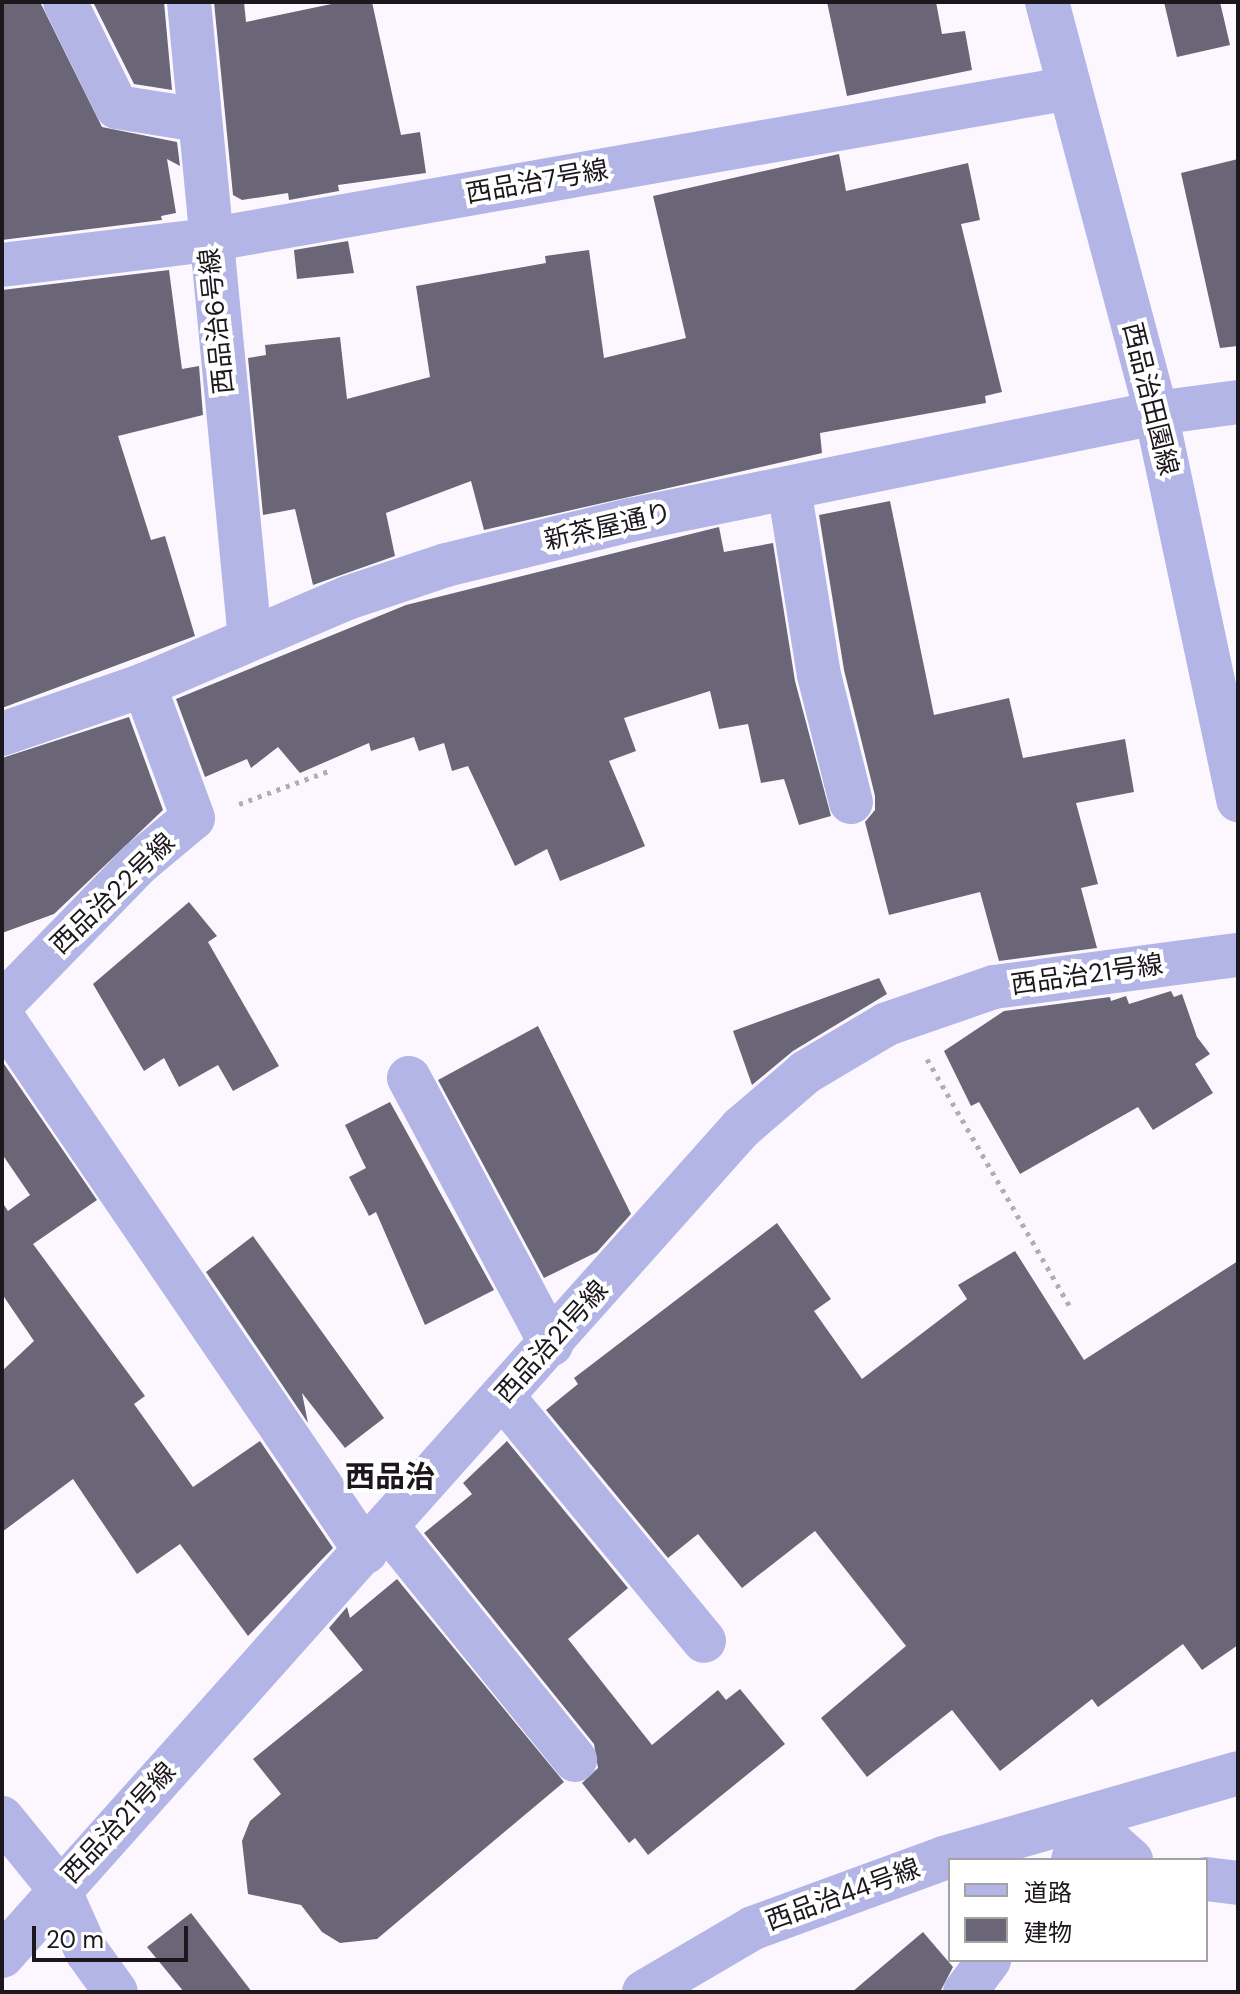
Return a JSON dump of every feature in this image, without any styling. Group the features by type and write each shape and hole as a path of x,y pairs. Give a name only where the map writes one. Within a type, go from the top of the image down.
{"street":[{"path":"65,2 117,107 199,120"},
{"name":"西品治6号線","path":"189,2 208,240 250,639"},
{"name":"西品治田園線","path":"1047,2 1156,413 1227,700 1238,800"},
{"name":"西品治7号線","path":"2,265 208,240 1070,88"},
{"name":"新茶屋通り","path":"2,734 144,685 250,639 446,565 789,488 1156,413 1238,402"},
{"path":"789,488 819,675 851,802"},
{"name":"西品治22号線","path":"2,1004 139,863 193,819 144,685"},
{"name":"西品治21号線","path":"2,1956 58,1887 377,1540 741,1128 806,1072 903,1018 994,987 1238,955"},
{"path":"2,1017 377,1540 575,1760"},
{"path":"409,1078 551,1344"},
{"path":"503,1397 704,1641"},
{"name":"西品治44号線","path":"644,1992 753,1928 944,1858 1080,1840 1238,1773"},
{"path":"2,1818 58,1887 87,1952 116,1992"},
{"path":"1080,1840 1126,1858"},
{"path":"1208,1879 1238,1883"},
{"path":"965,1992 988,1962"}],"path":[{"path":"193,819 328,771"},
{"path":"903,1018 1071,1308"}],"building":[{"path":"2,2 40,2 102,127 177,142 180,166 167,159 176,213 161,216 162,220 2,240"},
{"path":"93,2 164,2 172,90 134,84"},
{"path":"214,2 244,2 246,22 341,2 372,2 401,135 420,132 426,173 338,185 339,191 289,200 288,193 242,200 233,195"},
{"path":"827,2 936,2 942,34 965,31 972,70 847,96"},
{"path":"1164,2 1220,2 1230,45 1177,57"},
{"path":"839,154 846,191 968,163 980,220 961,224 1002,392 985,396 986,403 820,433 822,453 484,530 471,481 386,513 395,556 313,585 295,509 263,515 248,358 266,355 265,345 340,337 347,399 430,377 416,286 546,263 545,256 589,250 604,358 686,338 653,196"},
{"path":"1238,159 1238,346 1220,348 1181,173"},
{"path":"348,241 354,273 297,279 294,250"},
{"path":"169,270 182,369 199,366 203,415 118,436 151,540 165,536 195,636 2,708 2,290"},
{"path":"890,501 934,715 1009,698 1023,758 1125,739 1134,792 1076,803 1098,884 1081,888 1097,948 999,961 980,892 889,915 865,822 875,810 875,796 844,670 819,515"},
{"path":"719,527 724,552 773,543 795,681 831,816 799,825 784,779 761,783 748,724 719,729 710,691 624,718 636,751 609,761 645,846 560,881 547,849 515,866 468,766 452,771 444,743 419,751 414,737 371,751 369,743 300,773 278,747 251,768 247,759 205,777 176,699 406,605"},
{"path":"129,717 163,810 54,914 2,933 2,758"},
{"path":"189,902 217,936 208,942 279,1066 233,1091 218,1065 179,1087 164,1058 144,1071 93,984"},
{"path":"879,978 887,994 793,1051 752,1085 733,1031"},
{"path":"1171,991 1174,997 1182,994 1197,1037 1210,1054 1195,1064 1213,1093 1153,1130 1138,1107 1020,1174 979,1102 971,1106 944,1051 1004,1011 1110,997 1111,1001 1126,996 1129,1004"},
{"path":"538,1026 631,1214 597,1252 544,1278 438,1080"},
{"path":"2,1061 97,1200 33,1244 145,1396 134,1404 193,1487 260,1441 333,1548 248,1636 180,1544 137,1574 73,1479 2,1532 2,1371 34,1341 2,1294 2,1202 8,1211 30,1195 2,1154"},
{"path":"390,1102 494,1290 425,1325 376,1212 369,1216 349,1177 366,1168 345,1125"},
{"path":"777,1223 831,1299 814,1311 862,1379 967,1299 958,1285 1015,1251 1084,1360 1238,1261 1238,1645 1202,1670 1183,1644 1098,1707 1092,1699 1000,1771 952,1710 867,1777 821,1718 906,1646 815,1531 742,1588 698,1534 668,1558 546,1410 578,1384 574,1378"},
{"path":"253,1236 384,1418 345,1448 302,1393 308,1423 206,1272"},
{"path":"507,1441 628,1588 568,1639 652,1745 718,1690 726,1700 740,1689 785,1744 648,1855 635,1838 629,1843 582,1783 598,1768 594,1744 424,1533 472,1494 463,1483"},
{"path":"397,1579 564,1782 377,1939 340,1943 322,1932 301,1905 248,1894 242,1841 250,1821 281,1794 253,1759 363,1670 329,1628 347,1607 350,1618"},
{"path":"191,1913 252,1992 184,1992 147,1947"},
{"path":"923,1932 953,1967 940,1992 852,1992"}],"district":[{"name":"西品治","path":"390,1477"}]}
